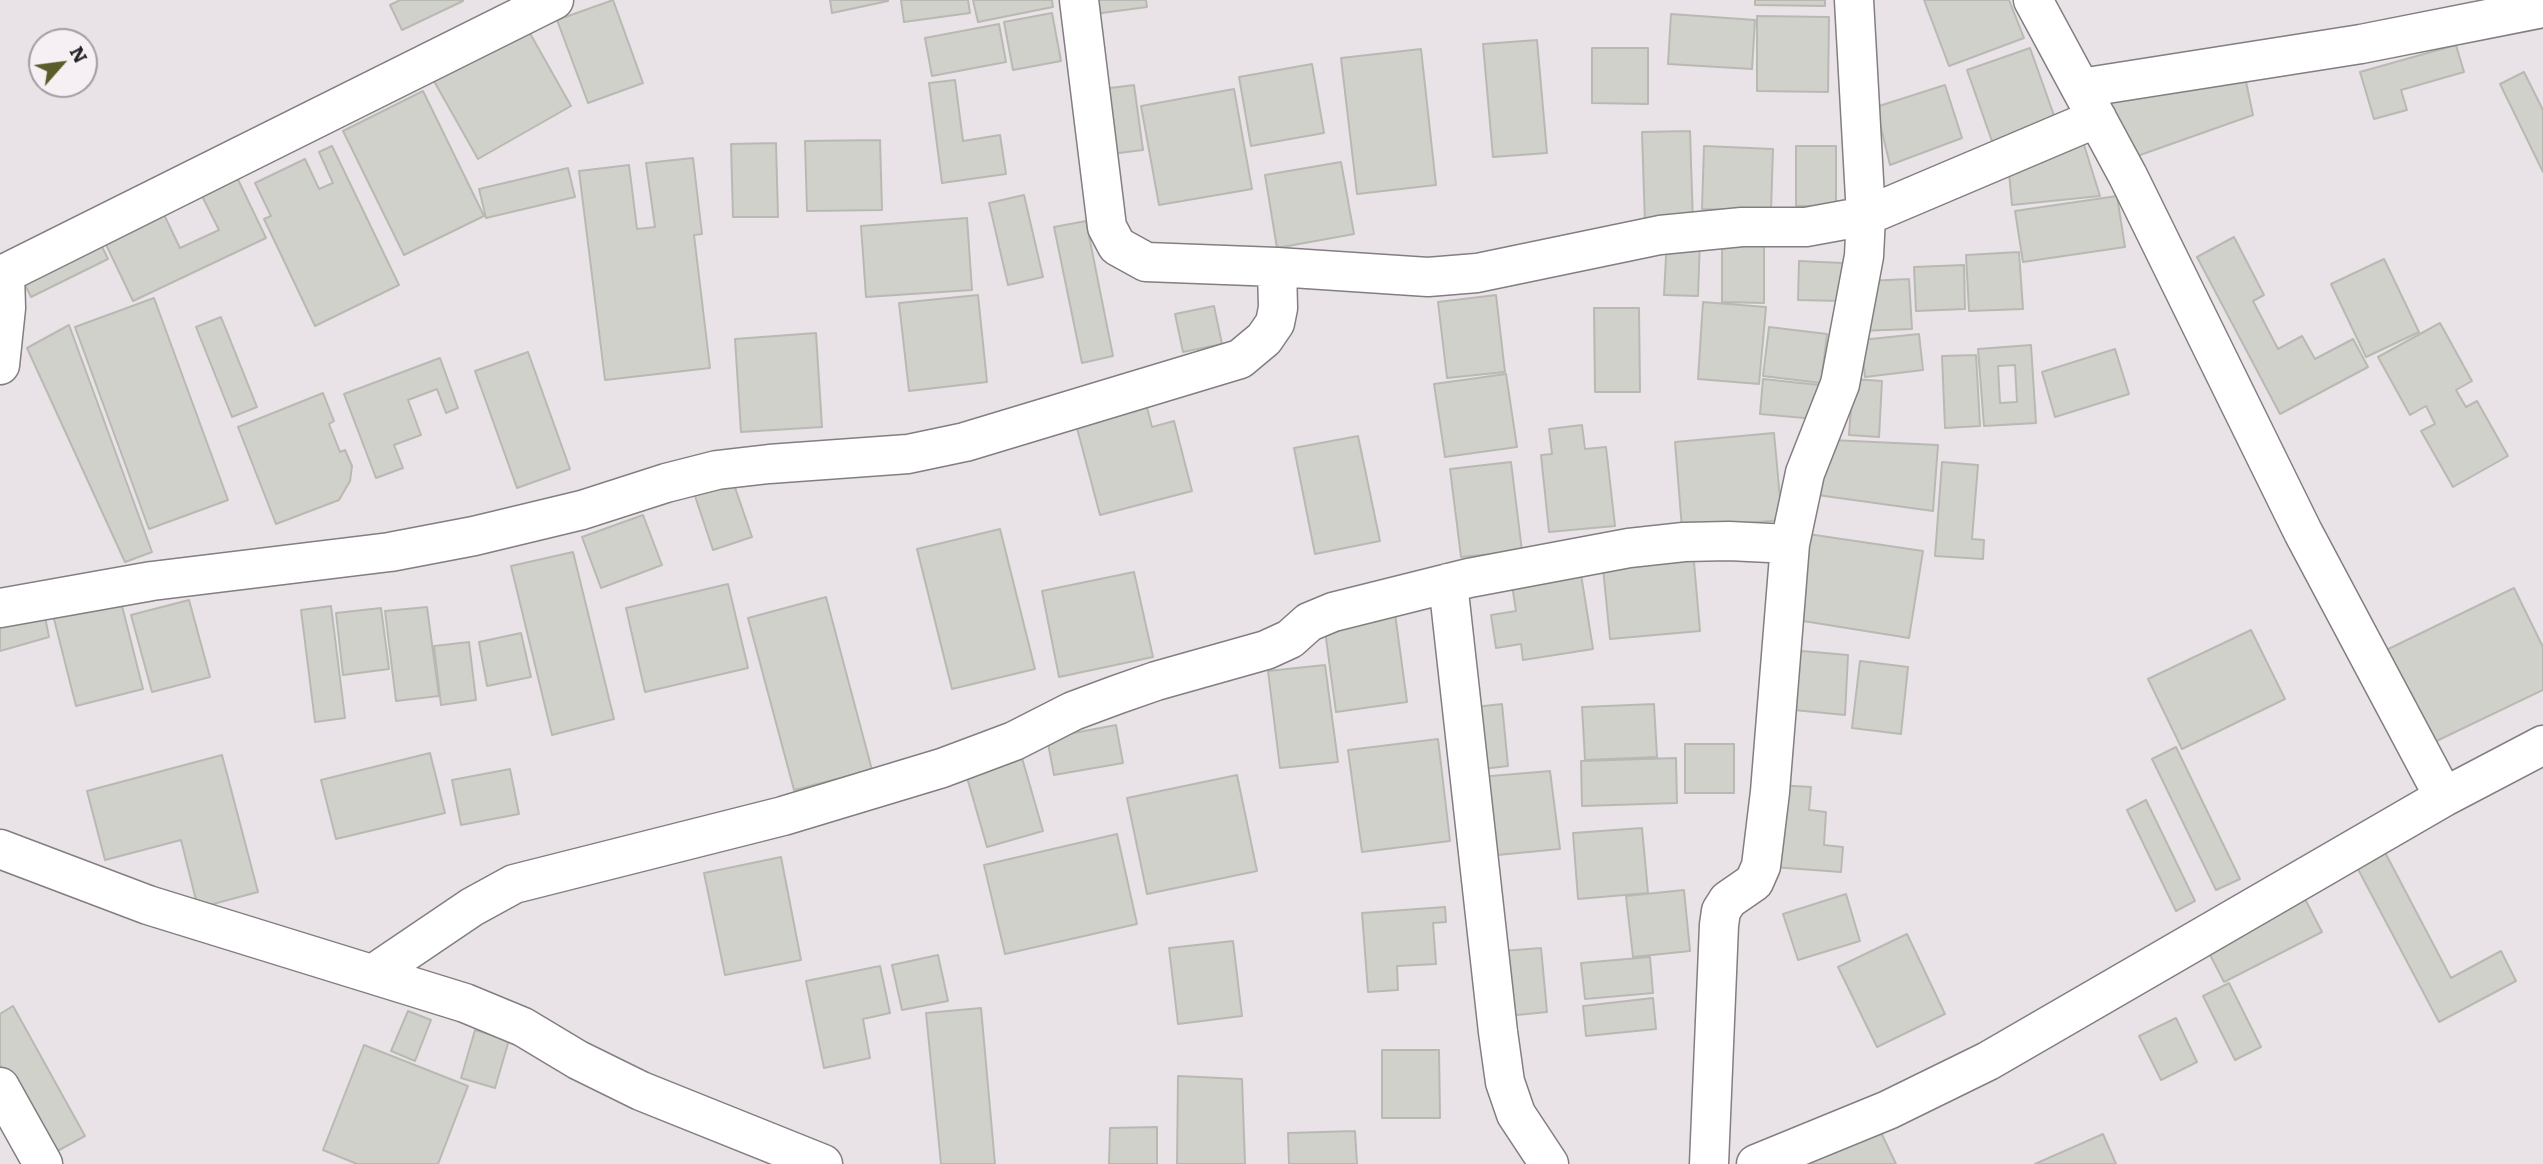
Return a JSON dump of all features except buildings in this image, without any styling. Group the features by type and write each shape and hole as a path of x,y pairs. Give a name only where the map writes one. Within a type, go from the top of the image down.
{"street":[{"path":"0,365 6,308 2,275 554,0"},
{"path":"1079,0 1107,227 1116,246 1146,262 1277,267 1414,277 1477,273 1660,235 1742,227 1805,227 1866,216 2089,103 2543,8"},
{"path":"1709,1164 1721,911 1728,900 1754,882 1762,866 1790,544 1805,473 1840,384 1864,256 1866,216 1854,0"},
{"path":"2033,0 2089,103 2303,532 2444,797"},
{"path":"0,608 152,581 390,552 474,536 582,510 717,470 908,454 965,442 1240,359 1264,340 1275,323 1278,307 1277,267"},
{"path":"373,974 472,907 514,884 783,816 942,768 1014,741 1073,711 1116,695 1266,650 1290,639 1310,622 1333,612 1448,583 1629,548 1684,542 1790,544"},
{"path":"1448,583 1505,1082 1516,1114 1549,1164"},
{"path":"1756,1164 1888,1110 1988,1061 2444,797 2543,745"},
{"path":"0,849 148,905 373,974 504,1018 679,1109 823,1164"},
{"path":"0,1087 43,1164"}]}
